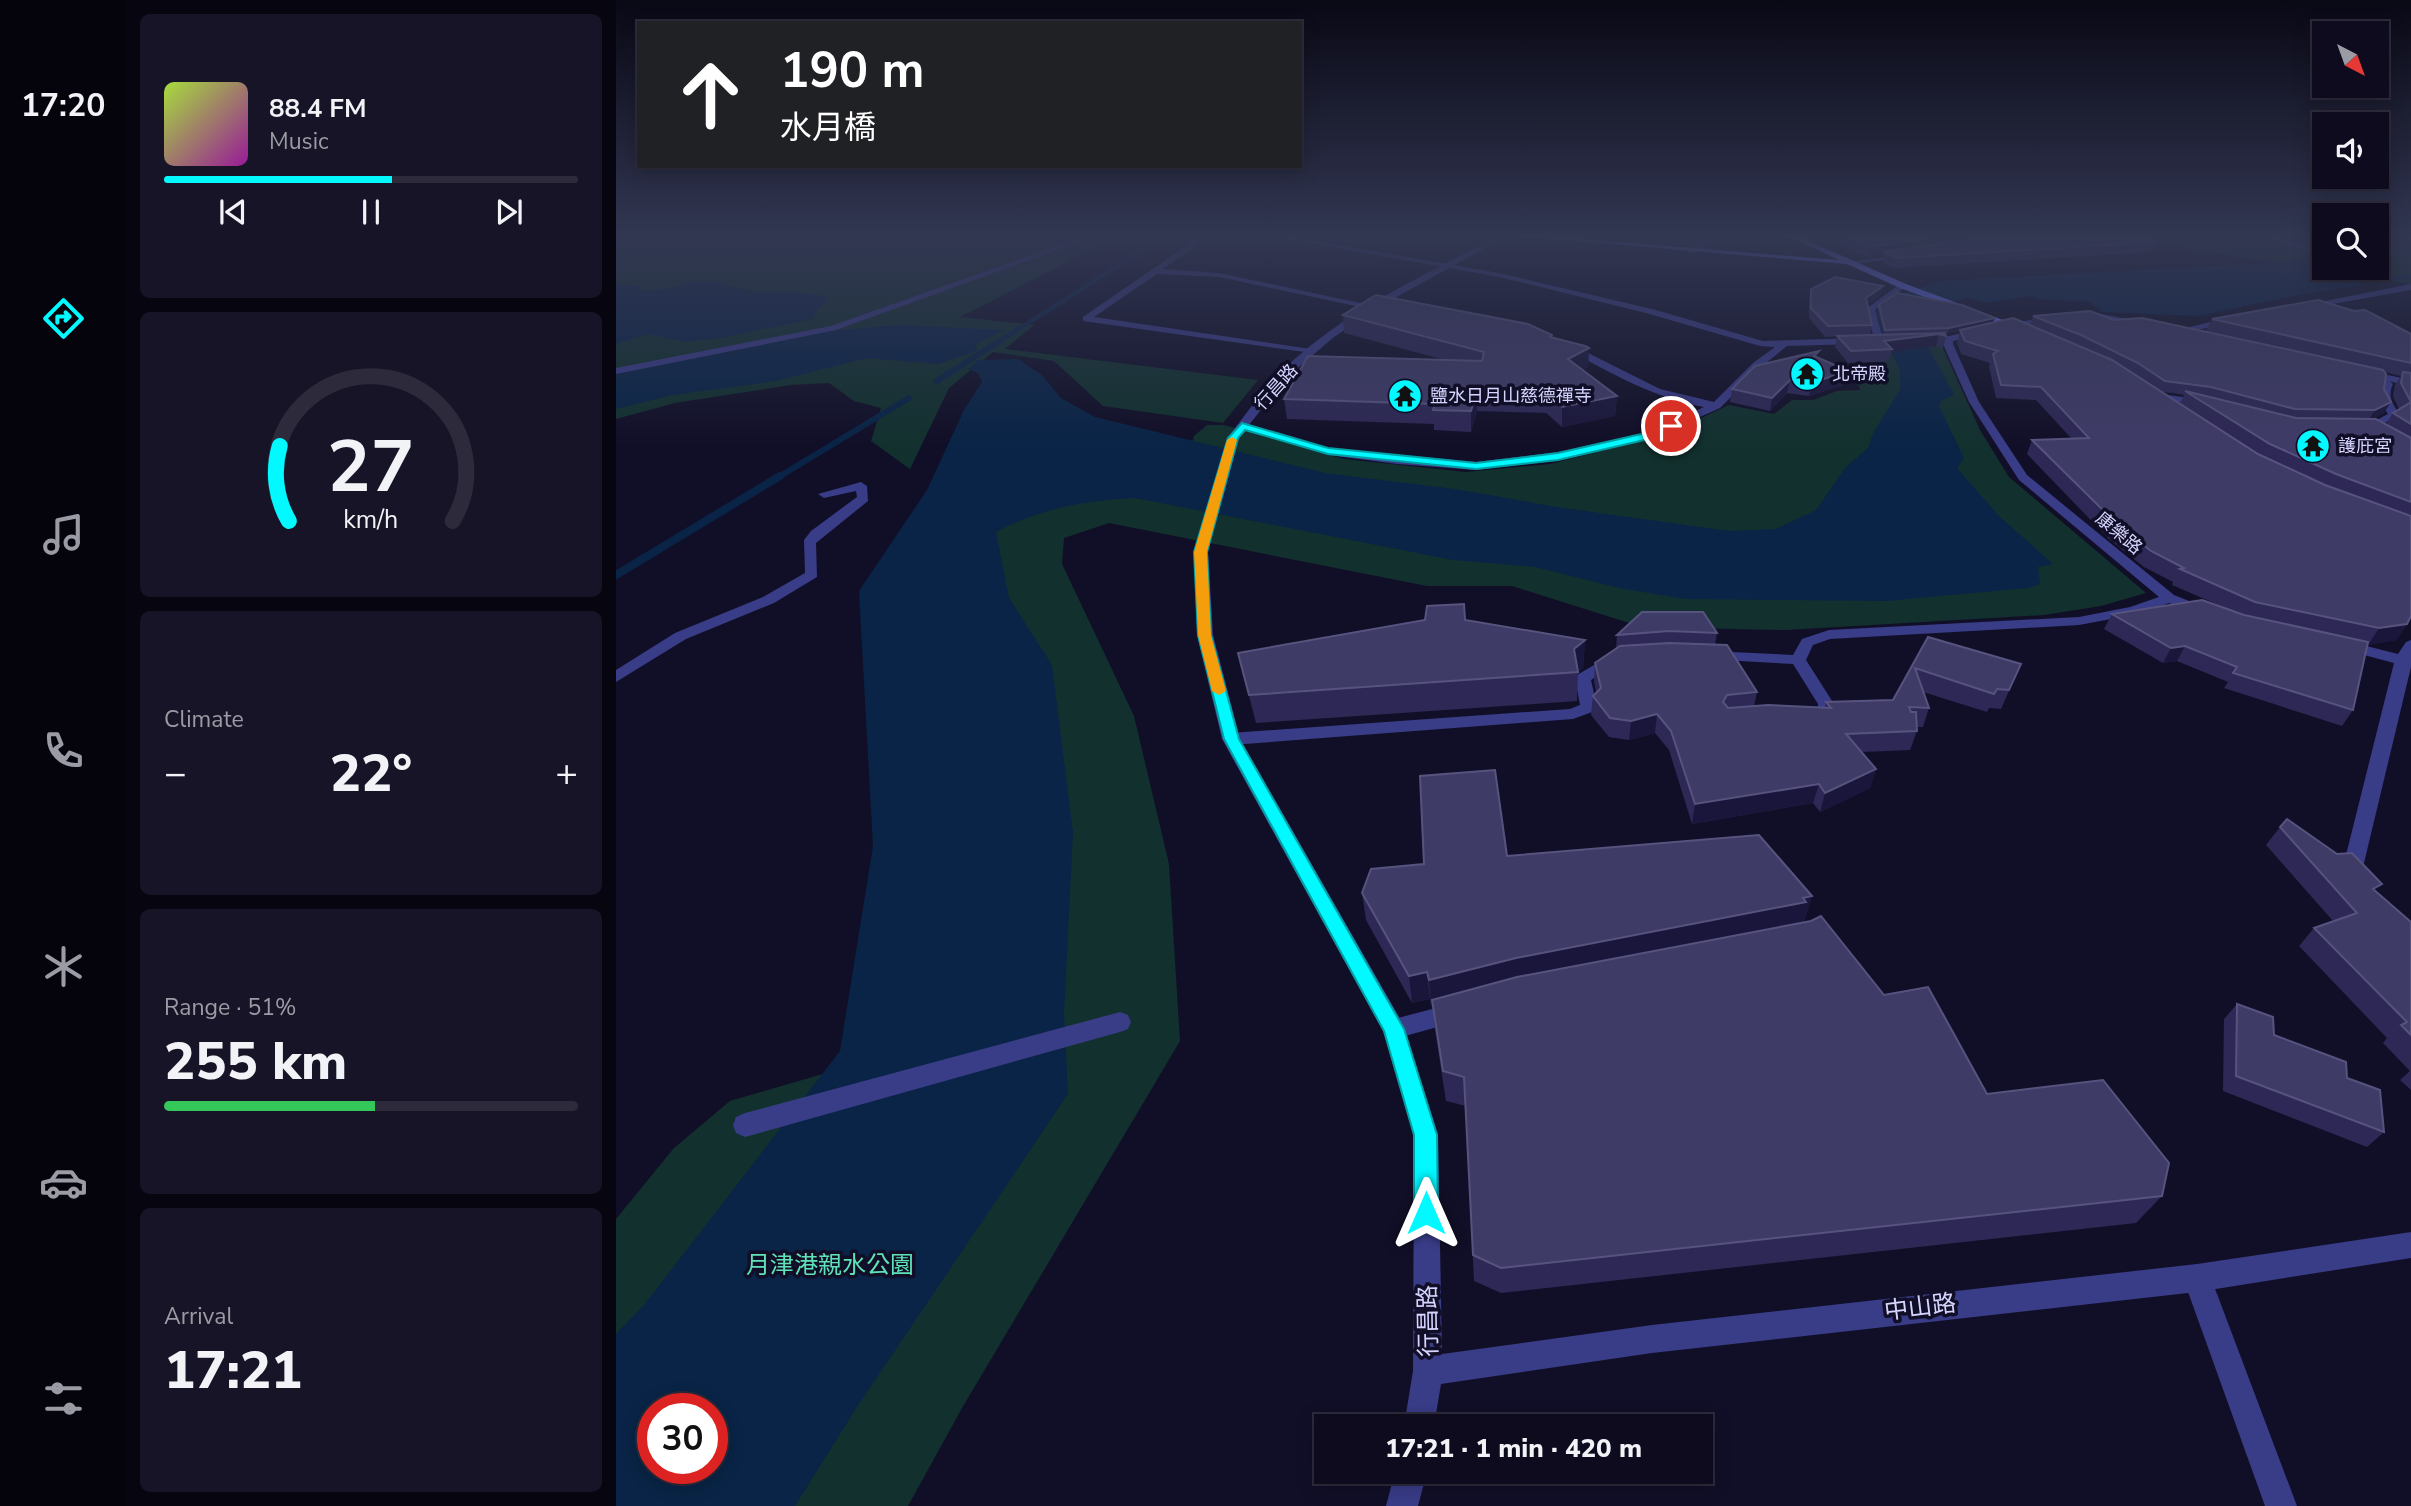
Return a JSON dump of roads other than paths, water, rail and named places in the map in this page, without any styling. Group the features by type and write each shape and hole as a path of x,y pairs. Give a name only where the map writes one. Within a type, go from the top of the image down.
{"street":[{"path":"616,371 833,328 897,305"},
{"path":"1106,305 1086,319 1312,350"},
{"path":"1363,305 1401,312"},
{"name":"行昌路","path":"1381,305 1312,350 1283,374 1233,438 1201,552 1205,635 1231,739 1394,1029 1426,1135 1428,1371 1421,1414"},
{"path":"1622,305 1747,341 1783,345 1884,340 1870,309 1875,305"},
{"path":"1960,305 2032,334"},
{"path":"2290,309 2310,305"},
{"name":"康樂路","path":"2156,325 2085,314 2011,324 1943,339 1974,402 2023,477 2169,598 2217,617"},
{"path":"2178,331 2245,317"},
{"path":"2167,328 2204,337"},
{"path":"1562,345 1628,381 1666,396 1716,406"},
{"path":"1242,426 1328,451 1476,466 1558,456 1649,436 1716,406 1757,365 1783,345"},
{"path":"2358,372 2411,383"},
{"path":"2357,427 2371,427 2395,415 2387,405 2384,392 2388,384 2382,377"},
{"path":"2182,413 2156,394 2217,406"},
{"path":"2371,427 2383,434"},
{"path":"616,677 688,632 771,598 798,585 812,573 809,543 816,534 864,498 861,486 824,494"},
{"path":"1798,660 1807,642 1829,635 2079,621 2133,611 2169,598"},
{"path":"2334,643 2408,655 2354,863"},
{"path":"1693,656 1798,660"},
{"path":"1231,739 1573,714 1589,707 1583,678 1615,658 1628,657"},
{"path":"1798,660 1826,704 1825,713 1798,715"},
{"path":"1394,1029 1479,1006"},
{"path":"745,1125 1120,1022"},
{"name":"中山路","path":"1428,1371 1679,1336 2197,1278 2411,1245"},
{"path":"2197,1278 2281,1506"},
{"path":"1402,1506 1408,1484"}],"water":[{"path":"616,305 822,305 813,319 719,338 684,342 648,334 616,344"},
{"path":"1881,305 1935,305 1922,336 1954,395 1942,400 1939,406 1964,458 1957,468 1999,516 2053,564 2038,567 2040,584 2028,588 1886,601 1685,599 1619,588 1535,567 1453,560 1135,498 1098,501 1046,511 996,532 1009,598 1052,665 1073,832 1064,1014 1068,1094 855,1410 795,1506 616,1506 616,1334 644,1305 840,1051 873,846 859,591 927,490 964,410 982,382 978,373 968,369 978,360 1018,359 1042,375 1061,398 1095,417 1325,473 1455,489 1557,507 1729,531 1776,529 1816,510 1845,468 1869,447 1873,433 1900,390 1900,370 1874,318"},
{"path":"2093,305 2249,305 2199,316 2102,312"},
{"path":"898,325 1004,330 976,344 977,351 938,364 866,358 776,381 673,395 616,409 616,370 829,331"}],"waterway":[{"path":"998,342 1056,305"},
{"path":"937,381 1001,340"},
{"path":"777,478 909,398"},
{"path":"616,575 780,476"}],"place":[{"name":"北帝殿","path":"1807,374"},
{"name":"鹽水日月山慈德禪寺","path":"1405,396"},
{"name":"護庇宮","path":"2313,446"}],"park label":[{"name":"月津港親水公園","path":"830,1265"}]}
